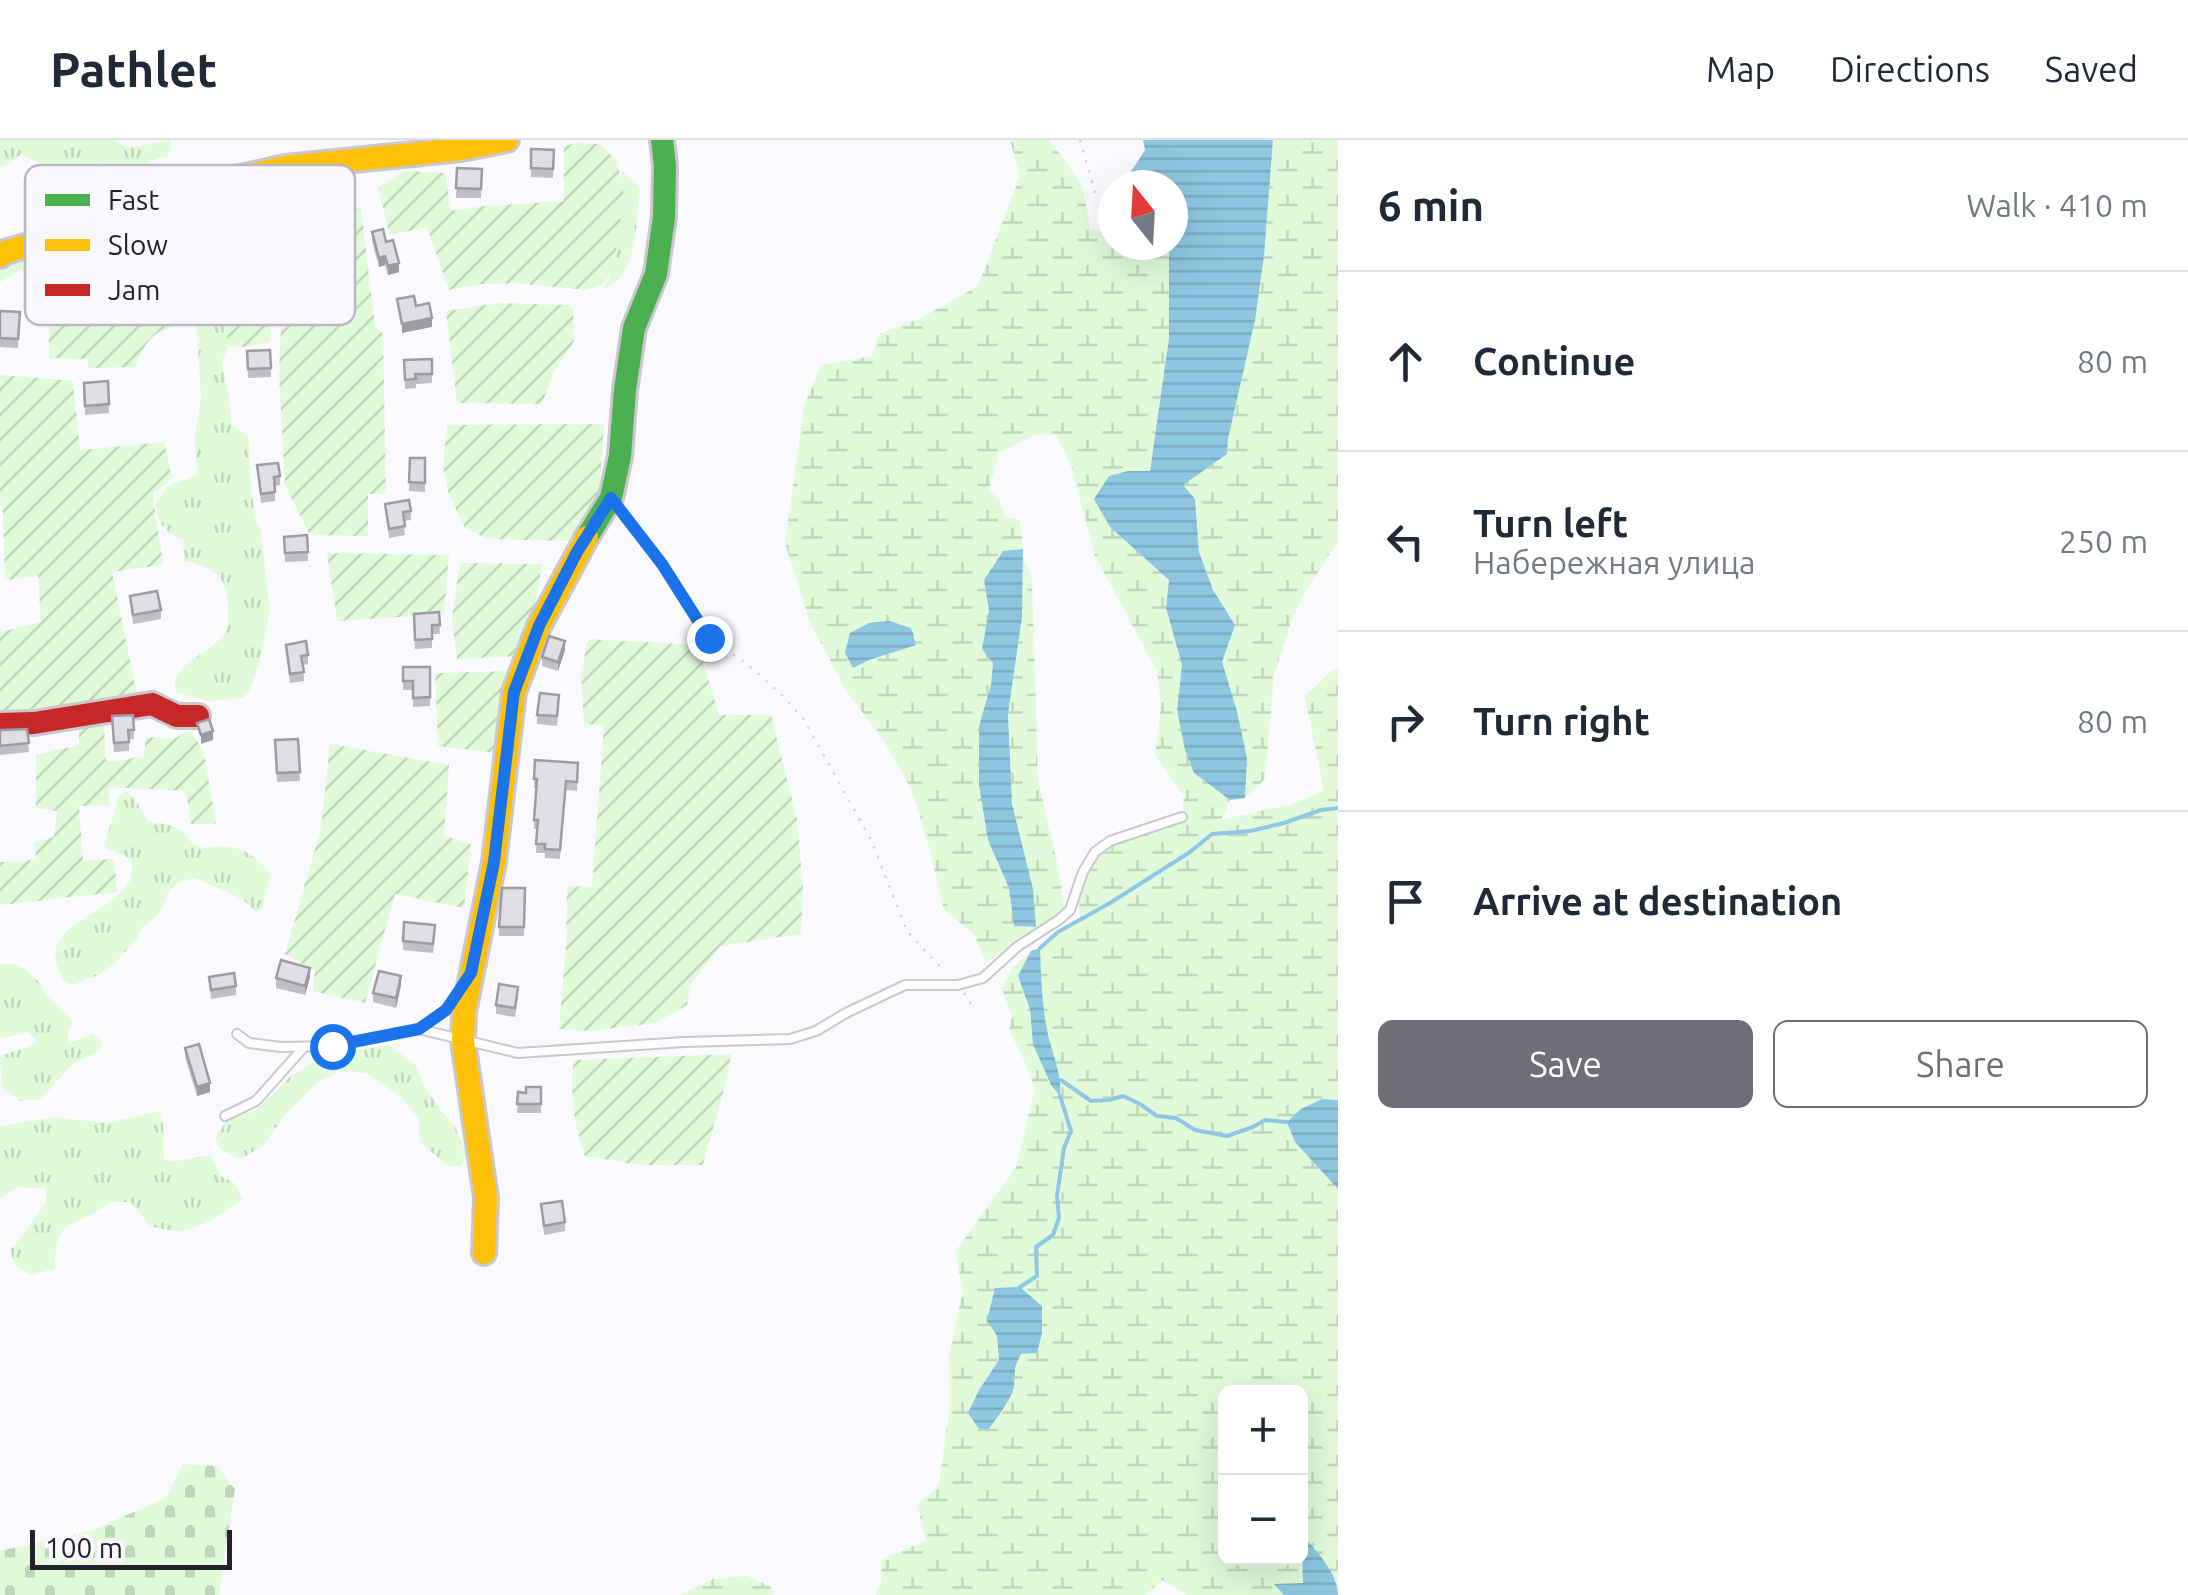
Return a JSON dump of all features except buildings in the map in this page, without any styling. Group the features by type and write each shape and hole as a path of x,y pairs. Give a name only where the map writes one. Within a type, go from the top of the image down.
{"street":[{"path":"306,165 462,149 508,140"},
{"path":"484,1253 486,1198 464,1041 464,1012 494,862 514,692 539,626 577,552 611,498 620,456 634,328 656,274 664,217 662,140"},
{"path":"0,256 25,246"},
{"path":"0,724 152,704 177,716 198,716"}],"lane":[{"path":"238,1034 250,1043 281,1047 332,1046 419,1029 518,1053 790,1038 816,1032 905,985 958,985 983,978 1016,948 1070,910 1094,852 1110,841 1182,816"},
{"path":"419,1029 446,1010 471,973"},
{"path":"224,1116 256,1101 304,1046"}],"path":[{"path":"1080,140 1096,196"},
{"path":"611,498 662,564 709,638 748,664 803,718 871,840 906,931 971,1004"}],"green space":[{"path":"0,140 113,140 129,148 170,140 167,158 143,165 40,165 21,154 0,167"},
{"path":"1010,140 1048,140 1083,188 1090,229 1098,231 1098,260 1169,260 1169,338 1150,472 1129,471 1095,499 1111,527 1169,580 1166,609 1182,665 1177,710 1194,773 1230,800 1221,820 1292,804 1324,791 1305,696 1338,668 1338,1585 1308,1542 1308,1385 1218,1385 1218,1565 1302,1565 1304,1583 1275,1585 1284,1595 1187,1595 1162,1580 1146,1595 876,1595 882,1559 926,1541 917,1505 939,1485 950,1404 949,1355 963,1290 955,1252 1016,1167 1035,1089 1009,1030 1012,1017 1002,989 1011,970 1031,951 1080,919 1078,885 1098,850 1182,817 1184,796 1155,756 1161,705 1157,671 1095,556 1071,465 1056,435 1035,435 999,453 989,489 1000,502 1005,517 1020,520 1023,549 1003,551 984,580 989,611 982,649 993,662 979,726 988,840 1009,888 1014,926 1035,927 1033,889 1012,804 1008,714 1022,617 1023,557 1032,579 1038,780 1065,910 986,963 973,933 944,910 912,791 884,741 847,692 810,622 785,543 804,406 821,365 872,356 879,334 921,318 978,286 1020,176"},
{"path":"1273,140 1338,140 1338,541 1303,595 1291,622 1274,676 1265,779 1245,798 1247,758 1221,662 1235,625 1213,590 1199,552 1195,499 1182,485 1227,454 1264,256"},
{"path":"600,144 617,161 624,195 613,270 602,285 586,290 480,284 449,290 427,227 390,235 378,188 404,171 445,173 451,211 564,201 564,146"},
{"path":"622,172 638,184 640,191 636,233 623,273 603,290 610,276 624,195"},
{"path":"361,208 375,326 383,334 386,494 368,494 368,536 310,535 285,485 279,374 281,326 271,327 270,342 228,346 226,325 355,325 355,209"},
{"path":"25,258 25,278 22,269 0,282 0,267"},
{"path":"498,303 573,308 574,341 552,375 542,404 457,403 446,311"},
{"path":"49,325 178,325 154,336 135,367 88,368 88,359 49,358"},
{"path":"226,325 228,346 222,363 231,424 249,437 251,490 261,533 270,611 250,691 243,698 210,701 176,693 174,684 186,665 225,632 226,592 213,571 184,561 183,540 163,526 155,503 168,486 197,475 195,436 201,398 197,328"},
{"path":"0,375 73,381 80,450 164,442 172,478 153,494 163,565 112,572 137,695 0,713 0,632 41,622 38,576 5,580 0,501"},
{"path":"604,424 599,497 571,541 488,539 465,528 449,495 443,468 447,425"},
{"path":"327,553 449,555 444,614 337,621"},
{"path":"460,563 542,564 533,619 520,656 457,659 452,618"},
{"path":"588,639 698,645 719,715 771,715 797,819 803,887 801,934 720,946 691,984 687,1005 656,1023 592,1031 559,1029 567,886 592,887 604,725 584,724 581,674"},
{"path":"511,671 497,753 438,746 435,673"},
{"path":"104,723 106,760 112,762 144,756 146,737 173,739 190,731 204,752 216,824 191,824 186,791 109,787 109,805 79,806 83,861 114,859 117,892 0,905 0,862 36,860 35,842 54,837 57,811 36,808 36,755 79,745 79,727"},
{"path":"330,744 449,765 444,836 471,844 464,908 395,894 365,1003 313,991 315,971 285,954 321,828"},
{"path":"126,791 148,821 176,828 201,847 230,847 256,858 271,874 262,908 256,912 244,900 195,878 178,882 167,894 161,911 140,930 138,938 113,965 96,976 75,984 66,983 56,963 57,946 65,933 124,889 132,875 131,859 104,847 119,796"},
{"path":"0,964 23,968 42,985 45,994 72,1023 69,1043 92,1034 103,1042 96,1052 74,1063 40,1099 20,1101 1,1085 0,1057 29,1047 37,1040 28,1032 0,1039"},
{"path":"389,1045 416,1065 423,1084 454,1125 466,1151 461,1166 448,1166 420,1142 419,1119 400,1096 366,1073 341,1071 317,1082 285,1115 262,1147 240,1159 221,1150 215,1138 227,1120 257,1110 291,1076 323,1056"},
{"path":"731,1054 703,1165 640,1165 585,1156 574,1108 574,1060"},
{"path":"160,1111 164,1160 211,1155 221,1176 234,1183 243,1198 211,1220 175,1231 150,1226 131,1202 110,1202 64,1229 56,1250 55,1268 33,1275 17,1266 11,1249 46,1203 46,1189 18,1187 0,1199 0,1126 54,1117 106,1123"},
{"path":"183,1464 217,1466 235,1489 219,1595 0,1595 0,1551 90,1531 166,1498"},
{"path":"747,1576 770,1586 774,1595 680,1595 713,1579"}],"water":[{"path":"1143,140 1273,140 1255,320 1227,454 1183,485 1195,499 1199,552 1213,590 1235,625 1222,662 1247,758 1245,798 1230,800 1194,773 1177,710 1182,665 1166,608 1169,580 1110,527 1094,499 1109,476 1150,471 1169,338 1169,260 1188,260 1188,170 1132,170 1145,150"},
{"path":"1023,549 1022,617 1008,714 1012,804 1033,889 1036,927 1014,926 1009,888 988,840 979,785 979,726 993,663 982,649 989,611 984,580 1003,551"},
{"path":"889,621 911,628 916,645 853,668 845,653 850,633 869,623"},
{"path":"1040,948 1044,1013 1060,1096 1033,1044 1030,1009 1018,976 1031,951"},
{"path":"1322,1099 1338,1100 1338,1189 1295,1142 1287,1122 1301,1109"},
{"path":"1020,1287 1042,1306 1037,1353 1021,1354 1007,1402 989,1429 979,1429 968,1413 999,1360 997,1336 987,1320 995,1288"},
{"path":"1308,1542 1330,1570 1338,1595 1284,1595 1274,1584 1303,1583"}],"waterway":[{"path":"1040,948 1058,932 1110,903 1212,834 1250,831 1338,808"},
{"path":"1061,1080 1091,1101 1123,1096 1157,1116 1176,1118 1195,1130 1227,1136 1265,1120 1287,1122"},
{"path":"1020,1287 1037,1276 1036,1247 1053,1235 1059,1218 1057,1196 1064,1148 1071,1131 1060,1096"}],"traffic: fast":[{"path":"587,537 611,498 620,456 634,328 656,274 664,217 662,140"}],"traffic: slow":[{"path":"305,165 461,149 507,140"},
{"path":"0,256 25,246"},
{"path":"484,1253 486,1198 463,1041 464,1012 494,862 514,692 539,626 587,537"}],"traffic: jam":[{"path":"0,724 34,723 152,704 177,716 198,716"}],"route":[{"path":"332,1046 419,1029 446,1010 471,973 494,862 514,692 539,626 577,552 611,498 662,564 709,638"}]}
